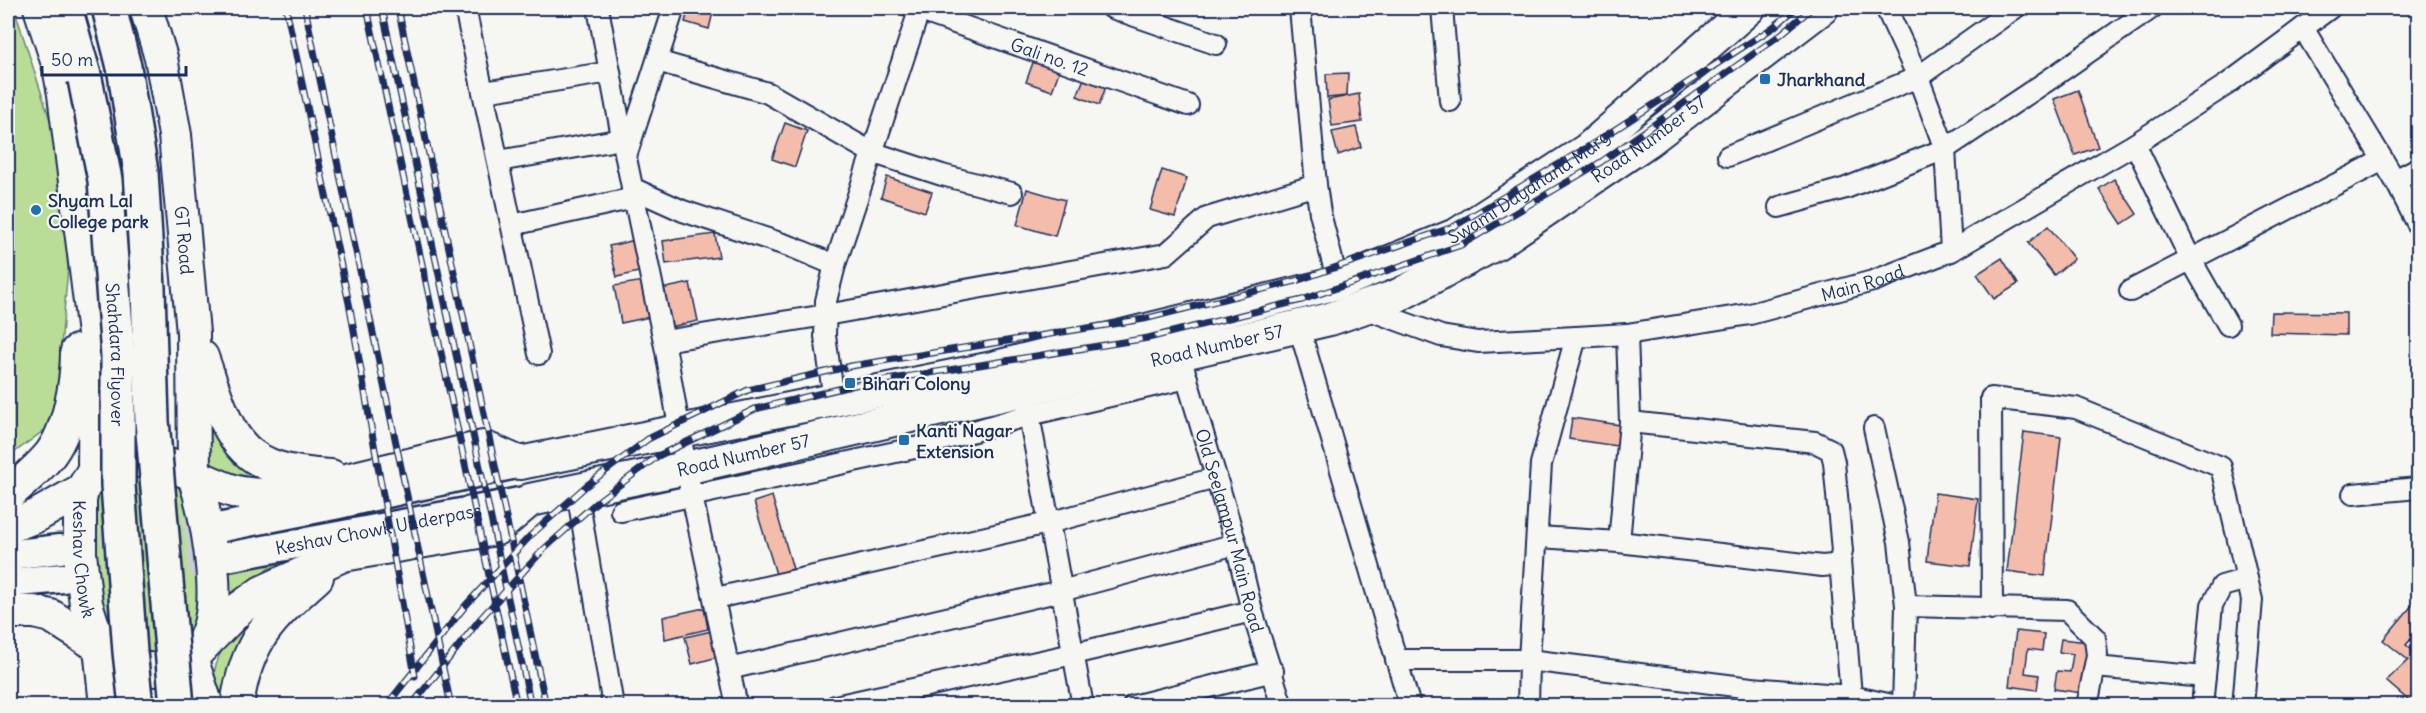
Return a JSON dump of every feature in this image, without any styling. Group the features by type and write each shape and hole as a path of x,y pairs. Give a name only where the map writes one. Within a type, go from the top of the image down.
{"highway":[{"name":"Shahdara Flyover","path":"65,8 85,79 105,180 117,356 118,484 136,705"},
{"name":"Shahdara Flyover","path":"109,8 124,67 141,172 148,288 152,421 177,705"}],"main road":[{"path":"40,8 59,67 78,188 95,342 88,480"},
{"name":"GT Road","path":"146,8 161,58 175,135 193,333 194,476"},
{"name":"Swami Dayanand Marg","path":"1268,300 1338,283 1458,234 1587,150 1749,8"},
{"name":"Road Number 57","path":"530,500 577,491 690,483 1183,366 1299,327 1330,320 1397,296 1497,243 1649,140 1822,8"},
{"path":"8,495 49,456 64,430 77,371 78,188"},
{"name":"Road Number 57","path":"520,463 988,369 1268,300"},
{"path":"193,333 224,418 241,446 265,463 290,471 309,475 362,477"},
{"path":"8,527 36,516 115,464 149,461 180,469 234,492 284,495 483,447 520,463"},
{"name":"Keshav Chowk Underpass","path":"223,527 334,505 520,463"},
{"path":"194,476 209,541 213,594 211,622 196,654 207,705"},
{"name":"Keshav Chowk","path":"88,480 79,519 80,554 86,604 100,647 106,705"},
{"path":"8,612 34,612 51,616 130,664 156,670 182,664 196,654 240,608 262,592 343,555 496,530 530,500"},
{"name":"Keshav Chowk Underpass","path":"227,557 530,500"},
{"path":"8,555 60,549"},
{"path":"237,705 240,682 252,650 265,627 284,606 343,555"},
{"path":"8,584 63,578"}],"street":[{"path":"465,8 538,354"},
{"path":"598,8 690,483 737,705"},
{"path":"624,148 657,62 674,8"},
{"path":"834,400 825,336 826,301 835,265 917,8"},
{"name":"Gali no. 12","path":"917,8 1188,105"},
{"path":"1112,8 1216,44"},
{"path":"1300,8 1302,55 1316,185 1320,213 1338,283"},
{"path":"1442,8 1450,101"},
{"path":"1886,8 1918,77 1945,149 1951,252"},
{"path":"1728,156 1918,77 2015,8"},
{"path":"1779,207 1846,188 1945,149 2152,8"},
{"name":"Main Road","path":"1364,308 1441,336 1478,342 1576,337 1627,334 1750,314 1802,302 1873,281 1951,252 2135,144 2226,85 2330,8"},
{"path":"2303,28 2395,180 2418,225"},
{"path":"657,62 768,93 871,152 942,175 1012,193"},
{"path":"484,92 610,72"},
{"path":"2135,144 2191,260 2228,325"},
{"path":"499,161 624,148"},
{"path":"2130,291 2383,160"},
{"path":"2395,180 2418,168"},
{"path":"664,341 826,315 1166,254 1207,218 1316,185"},
{"path":"512,225 633,193 792,247 835,265"},
{"path":"1299,327 1410,705"},
{"path":"1619,542 1630,422 1627,334"},
{"path":"1528,705 1541,464 1576,337"},
{"name":"Old Seelampur Main Road","path":"1183,366 1236,544 1252,611 1282,705"},
{"path":"1992,609 1991,398 2076,408 2221,467 2252,600 2243,705"},
{"path":"1027,402 1060,591 1083,705"},
{"path":"1630,422 1815,442 1831,450 1842,551 1840,561 1851,696"},
{"path":"1874,428 1899,542 1906,606 1903,705"},
{"path":"716,598 1048,523 1216,478"},
{"path":"621,511 690,483"},
{"path":"2354,495 2418,488"},
{"path":"577,491 613,705"},
{"path":"1538,537 1619,542 1822,566 1833,565 1840,561"},
{"path":"729,669 1060,591 1236,544"},
{"path":"2202,705 2212,605 2222,586 2247,579"},
{"path":"1906,606 2067,610 2096,638 2097,655 2086,705"},
{"path":"835,705 1073,654 1252,611"},
{"path":"1396,660 1529,660 1750,697 1851,696 1897,705"},
{"path":"2095,667 2205,677"},
{"path":"1133,705 1273,671"}],"green space":[{"name":"Shyam Lal College park","path":"8,8 14,8 60,151 68,268 54,423 8,457"},
{"path":"203,401 270,480 251,480 231,475 222,471 208,458 203,443"},
{"path":"107,473 171,473 192,520 202,595 193,646 164,663 105,633 94,563 96,482"},
{"path":"347,513 348,519 227,545 226,539"},
{"path":"298,555 266,570 230,598 229,570"},
{"path":"279,593 226,684 220,705 217,705 214,677 221,651 237,629"}],"building":[{"path":"689,8 714,8 709,29 685,22"},
{"path":"1035,57 1061,66 1052,91 1026,82"},
{"path":"1348,73 1347,96 1327,98 1326,74"},
{"path":"1085,76 1107,84 1099,105 1077,96"},
{"path":"2078,90 2098,147 2075,155 2054,99"},
{"path":"1359,94 1362,122 1332,126 1328,100"},
{"path":"785,123 807,131 795,167 772,159"},
{"path":"1356,127 1361,147 1338,155 1332,132"},
{"path":"1162,170 1187,178 1175,217 1150,210"},
{"path":"887,177 932,192 925,212 881,197"},
{"path":"2114,179 2137,214 2122,224 2099,189"},
{"path":"1027,189 1065,200 1055,236 1017,225"},
{"path":"2048,226 2074,259 2054,275 2028,243"},
{"path":"715,234 719,257 666,264 663,241"},
{"path":"640,239 647,270 617,277 609,246"},
{"path":"2002,258 2018,284 1994,299 1977,274"},
{"path":"643,281 650,317 621,323 614,286"},
{"path":"690,283 698,321 670,327 661,289"},
{"path":"2271,312 2346,313 2346,335 2270,333"},
{"path":"1572,418 1620,425 1617,446 1569,439"},
{"path":"2024,432 2061,437 2045,576 2007,571"},
{"path":"1935,493 1978,499 1970,566 1927,561"},
{"path":"772,496 793,569 776,574 754,502"},
{"path":"2418,584 2418,597 2412,592"},
{"path":"2414,603 2418,606 2418,631 2406,645 2418,655 2418,706 2415,706 2386,681 2408,660 2383,640"},
{"path":"704,608 708,629 665,639 663,617"},
{"path":"712,631 718,657 692,664 685,637"},
{"path":"2016,631 2044,634 2042,651 2028,649 2025,673 2039,675 2037,690 2009,686"},
{"path":"2061,639 2088,642 2082,693 2054,689 2057,671 2070,672 2073,654 2059,652"},
{"path":"8,682 10,682 11,706 8,706"}],"tunnel":[{"path":"60,549 223,527"},
{"path":"63,578 227,557"}],"railway":[{"path":"286,8 350,308 415,676"},
{"path":"305,8 451,706"},
{"path":"367,8 517,706"},
{"path":"382,8 531,706"},
{"path":"398,8 546,706"},
{"path":"386,706 466,605 530,536 586,486 648,439 748,390 851,366 1144,319 1296,281 1453,227 1591,145 1774,27 1796,8"},
{"path":"411,706 481,618 543,550 598,501 658,456 755,409 855,385 1148,338 1302,300 1461,245 1601,162 1780,35 1812,8"}],"place":[{"name":"Jharkhand","path":"1765,79"},
{"name":"Shyam Lal College park","path":"36,210"},
{"name":"Bihari Colony","path":"850,383"},
{"name":"Kanti Nagar Extension","path":"904,440"}]}
